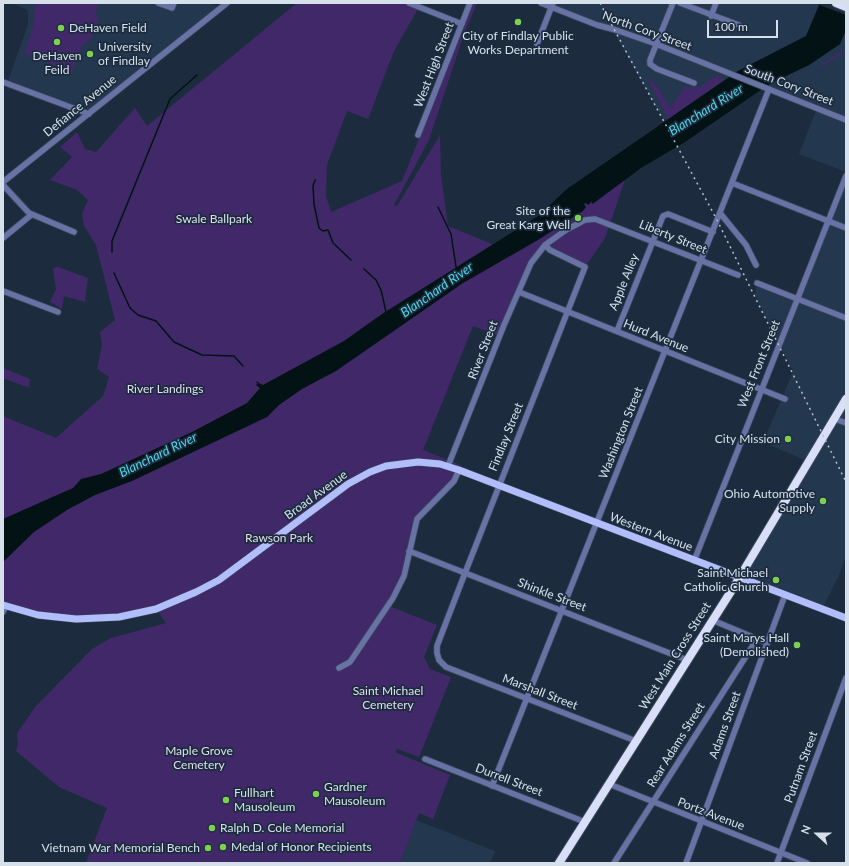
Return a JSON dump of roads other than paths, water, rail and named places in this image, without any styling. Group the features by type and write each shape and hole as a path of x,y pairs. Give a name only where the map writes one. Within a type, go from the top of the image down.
{"highway":[{"path":"836,3 846,7"},
{"name":"West Main Cross Street","path":"559,863 739,578 846,399"}],"main road":[{"name":"Broad Avenue","path":"4,608 76,619 118,617 156,608 196,592 220,580 348,484 370,472 386,466 411,462 433,463 448,466"},
{"name":"Western Avenue","path":"448,466 846,618"}],"street":[{"path":"158,3 172,8 174,3"},
{"name":"Defiance Avenue","path":"3,182 227,3"},
{"path":"409,3 462,24"},
{"name":"West High Street","path":"418,135 470,3"},
{"name":"North Cory Street","path":"541,3 552,5 724,71"},
{"path":"673,3 650,63 654,68 694,84"},
{"path":"680,3 739,26"},
{"path":"711,16 716,3"},
{"path":"537,44 552,5"},
{"name":"South Cory Street","path":"724,71 846,120"},
{"path":"3,82 89,114"},
{"name":"Washington Street","path":"492,786 769,89"},
{"name":"West Front Street","path":"694,560 846,176"},
{"path":"732,183 846,228"},
{"path":"3,185 31,215 74,232"},
{"path":"720,213 746,244 756,265"},
{"name":"Apple Alley","path":"617,331 663,216 668,214 713,232"},
{"path":"3,238 31,215"},
{"name":"Liberty Street","path":"544,244 578,223 592,219 599,220 738,275"},
{"name":"River Street","path":"448,466 519,292 535,257 544,244"},
{"name":"Findlay Street","path":"438,660 436,653 437,646 585,267 550,250 544,244"},
{"path":"757,283 846,318"},
{"path":"3,291 58,312"},
{"name":"Hurd Avenue","path":"519,292 785,399"},
{"path":"835,418 846,423"},
{"path":"340,668 350,662 394,598 404,576 417,519 454,481 459,470"},
{"name":"Shinkle Street","path":"409,551 687,660"},
{"name":"Adams Street","path":"686,863 700,821 785,595"},
{"path":"712,620 767,642"},
{"name":"Rear Adams Street","path":"614,863 757,639"},
{"name":"Marshall Street","path":"438,660 446,667 636,741"},
{"name":"Putnam Street","path":"777,863 846,678"},
{"name":"Durrell Street","path":"425,759 585,822"},
{"name":"Portz Avenue","path":"609,784 653,803 807,863"}],"water":[{"name":"Blanchard River","path":"820,3 846,3 846,30 840,44 809,65 771,83 685,142 641,168 594,203 592,204 591,201 589,205 585,203 584,204 586,207 583,211 538,240 463,283 336,371 302,389 279,405 267,417 132,481 95,495 67,510 34,532 3,562 3,519 73,488 81,479 101,474 192,432 247,403 260,388 256,385 259,383 263,385 344,341 382,314 538,216 567,189 738,71 806,36"}],"waterway":[{"path":"112,252 112,241 170,99 197,75"},
{"path":"315,180 313,186 314,204 319,228 323,231 328,230 333,243 351,260"},
{"path":"438,207 451,234 456,267"},
{"path":"364,269 376,280 381,290 386,312"},
{"path":"114,273 130,308 138,315 156,321 174,342 202,355 234,356 243,366"}],"railway":[{"path":"600,3 717,220 846,482"}],"place":[{"name":"City of Findlay Public Works Department","path":"518,22"},
{"name":"DeHaven Field","path":"61,28"},
{"name":"DeHaven Feild","path":"57,42"},
{"name":"University of Findlay","path":"90,54"},
{"name":"Site of the Great Karg Well","path":"578,218"},
{"name":"City Mission","path":"788,439"},
{"name":"Ohio Automotive Supply","path":"823,501"},
{"name":"Saint Michael Catholic Church","path":"776,580"},
{"name":"Saint Marys Hall (Demolished)","path":"797,645"},
{"name":"Gardner Mausoleum","path":"316,794"},
{"name":"Fullhart Mausoleum","path":"226,800"},
{"name":"Ralph D. Cole Memorial","path":"212,828"},
{"name":"Medal of Honor Recipients","path":"223,847"},
{"name":"Vietnam War Memorial Bench","path":"208,848"}],"park label":[{"name":"Swale Ballpark","path":"214,219"},
{"name":"River Landings","path":"165,389"},
{"name":"Rawson Park","path":"279,538"},
{"name":"Saint Michael Cemetery","path":"388,698"},
{"name":"Maple Grove Cemetery","path":"199,758"}]}
